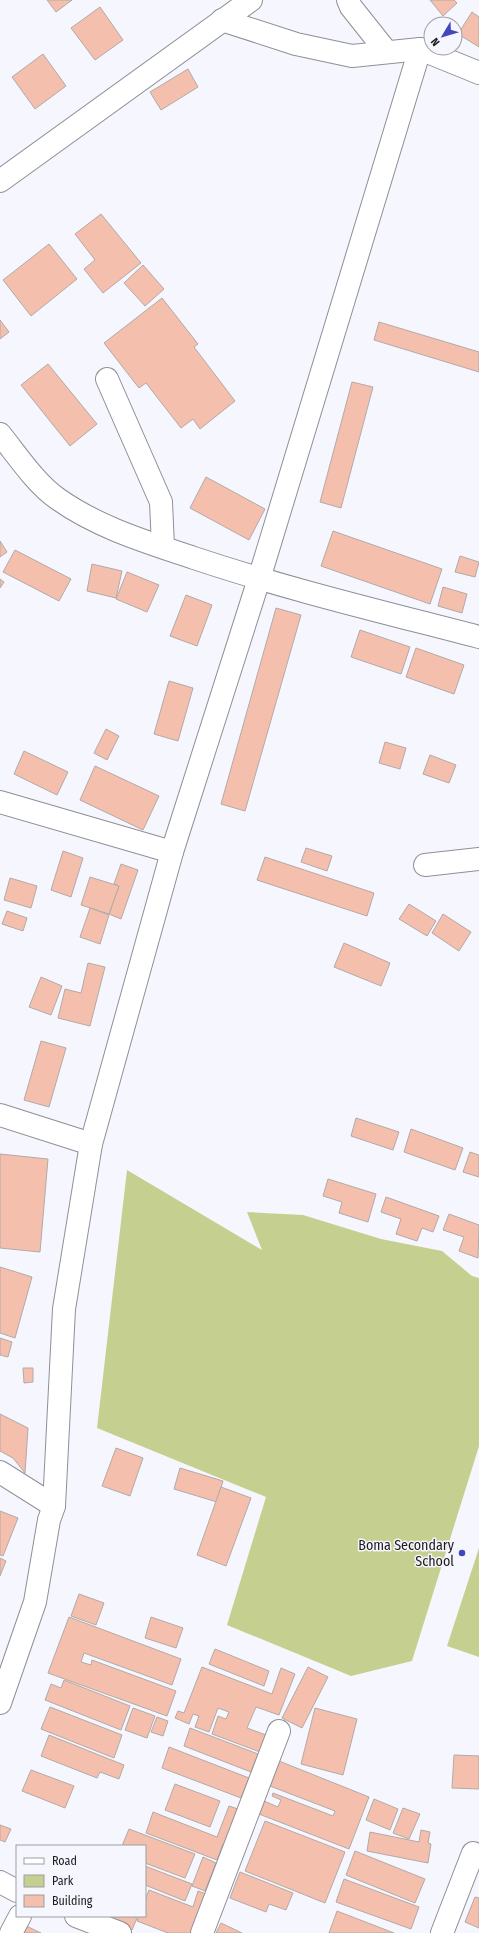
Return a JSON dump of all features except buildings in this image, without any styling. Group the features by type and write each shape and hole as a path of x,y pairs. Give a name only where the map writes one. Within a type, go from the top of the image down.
{"street":[{"path":"0,180 251,0"},
{"path":"348,0 351,7 386,51"},
{"path":"222,20 296,44 352,56 386,51 420,49 479,73"},
{"path":"0,1703 34,1602 49,1520 54,1506 64,1310 90,1144 172,852 259,579 420,49"},
{"path":"107,379 161,502 163,548"},
{"path":"0,434 35,476 57,499 87,517 118,532 259,579 479,637"},
{"path":"0,802 172,852"},
{"path":"425,866 479,859"},
{"path":"0,1115 90,1144"},
{"path":"0,1472 54,1506"},
{"path":"202,1933 279,1731"},
{"path":"442,1933 473,1853"},
{"path":"0,1882 16,1890"},
{"path":"12,1933 20,1917"},
{"path":"79,1917 120,1933"}],"green space":[{"path":"127,1170 262,1250 247,1212 303,1215 381,1239 442,1251 472,1276 479,1278 479,1446 412,1661 351,1676 227,1625 266,1497 97,1428"},
{"path":"479,1548 479,1657 447,1646"}],"place":[{"name":"Boma Secondary School","path":"462,1553"}]}
